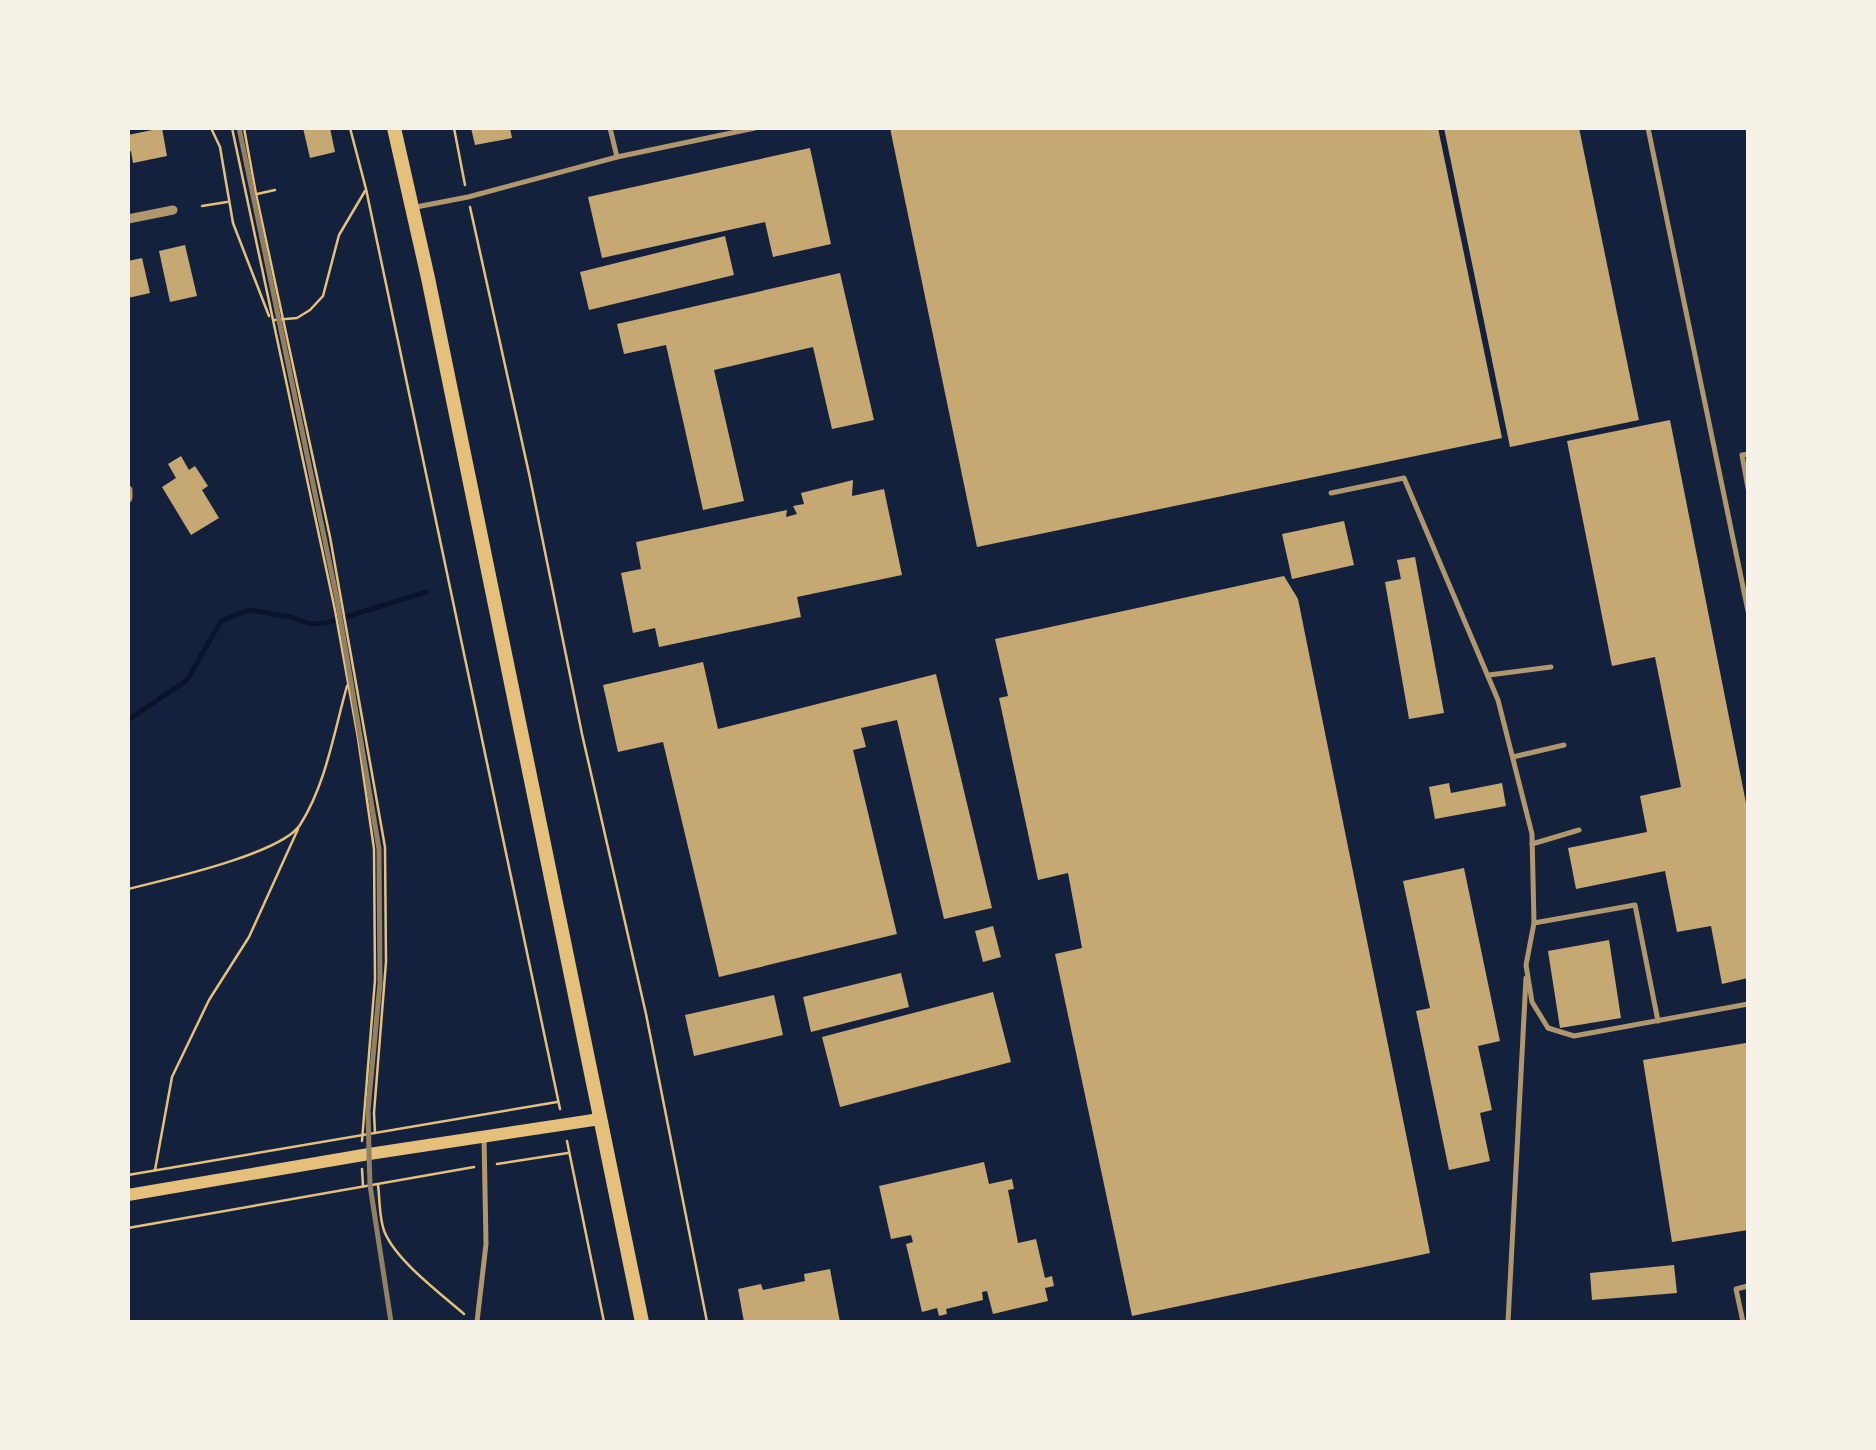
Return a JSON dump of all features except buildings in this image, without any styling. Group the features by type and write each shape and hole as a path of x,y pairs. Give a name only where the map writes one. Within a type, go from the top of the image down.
{"main road":[{"path":"394,128 642,1322"},
{"path":"128,1195 600,1118"}],"street":[{"path":"128,218 173,210"},
{"path":"128,490 128,498"}],"lane":[{"path":"610,128 617,157"},
{"path":"413,208 468,198 617,157 755,128"},
{"path":"1648,128 1748,612"},
{"path":"1748,454 1742,455 1748,488"},
{"path":"1331,493 1404,478 1498,700 1532,834 1534,923 1526,966 1508,1322"},
{"path":"1488,676 1550,667"},
{"path":"1513,757 1564,746"},
{"path":"1532,844 1579,830"},
{"path":"1534,923 1635,906 1658,1021"},
{"path":"1526,966 1532,1002 1548,1028 1574,1036 1748,1004"},
{"path":"475,1322 486,1244 484,1136"},
{"path":"1744,1322 1736,1289 1748,1286"}],"path":[{"path":"211,128 220,147 229,202 249,269 271,320"},
{"path":"232,128 348,682 375,867 375,980 362,1135"},
{"path":"244,128 348,630 385,847 386,962 375,1133"},
{"path":"350,128 366,188 604,1322"},
{"path":"454,128 582,734 646,1014 707,1322"},
{"path":"271,320 297,318 323,296 339,236 366,188"},
{"path":"256,194 275,190"},
{"path":"202,206 229,202"},
{"path":"152,1191 172,1078 209,1000 249,938 322,780 348,682"},
{"path":"128,889 260,851 298,829"},
{"path":"128,1175 558,1102"},
{"path":"128,1228 570,1152"},
{"path":"377,1184 385,1233 424,1280 475,1322"}],"waterway":[{"path":"128,720 187,680 221,621 249,610 310,624 326,623 426,592"}],"railway":[{"path":"239,128 337,599 379,849 380,983 368,1110 369,1154 370,1185 391,1322"}]}
